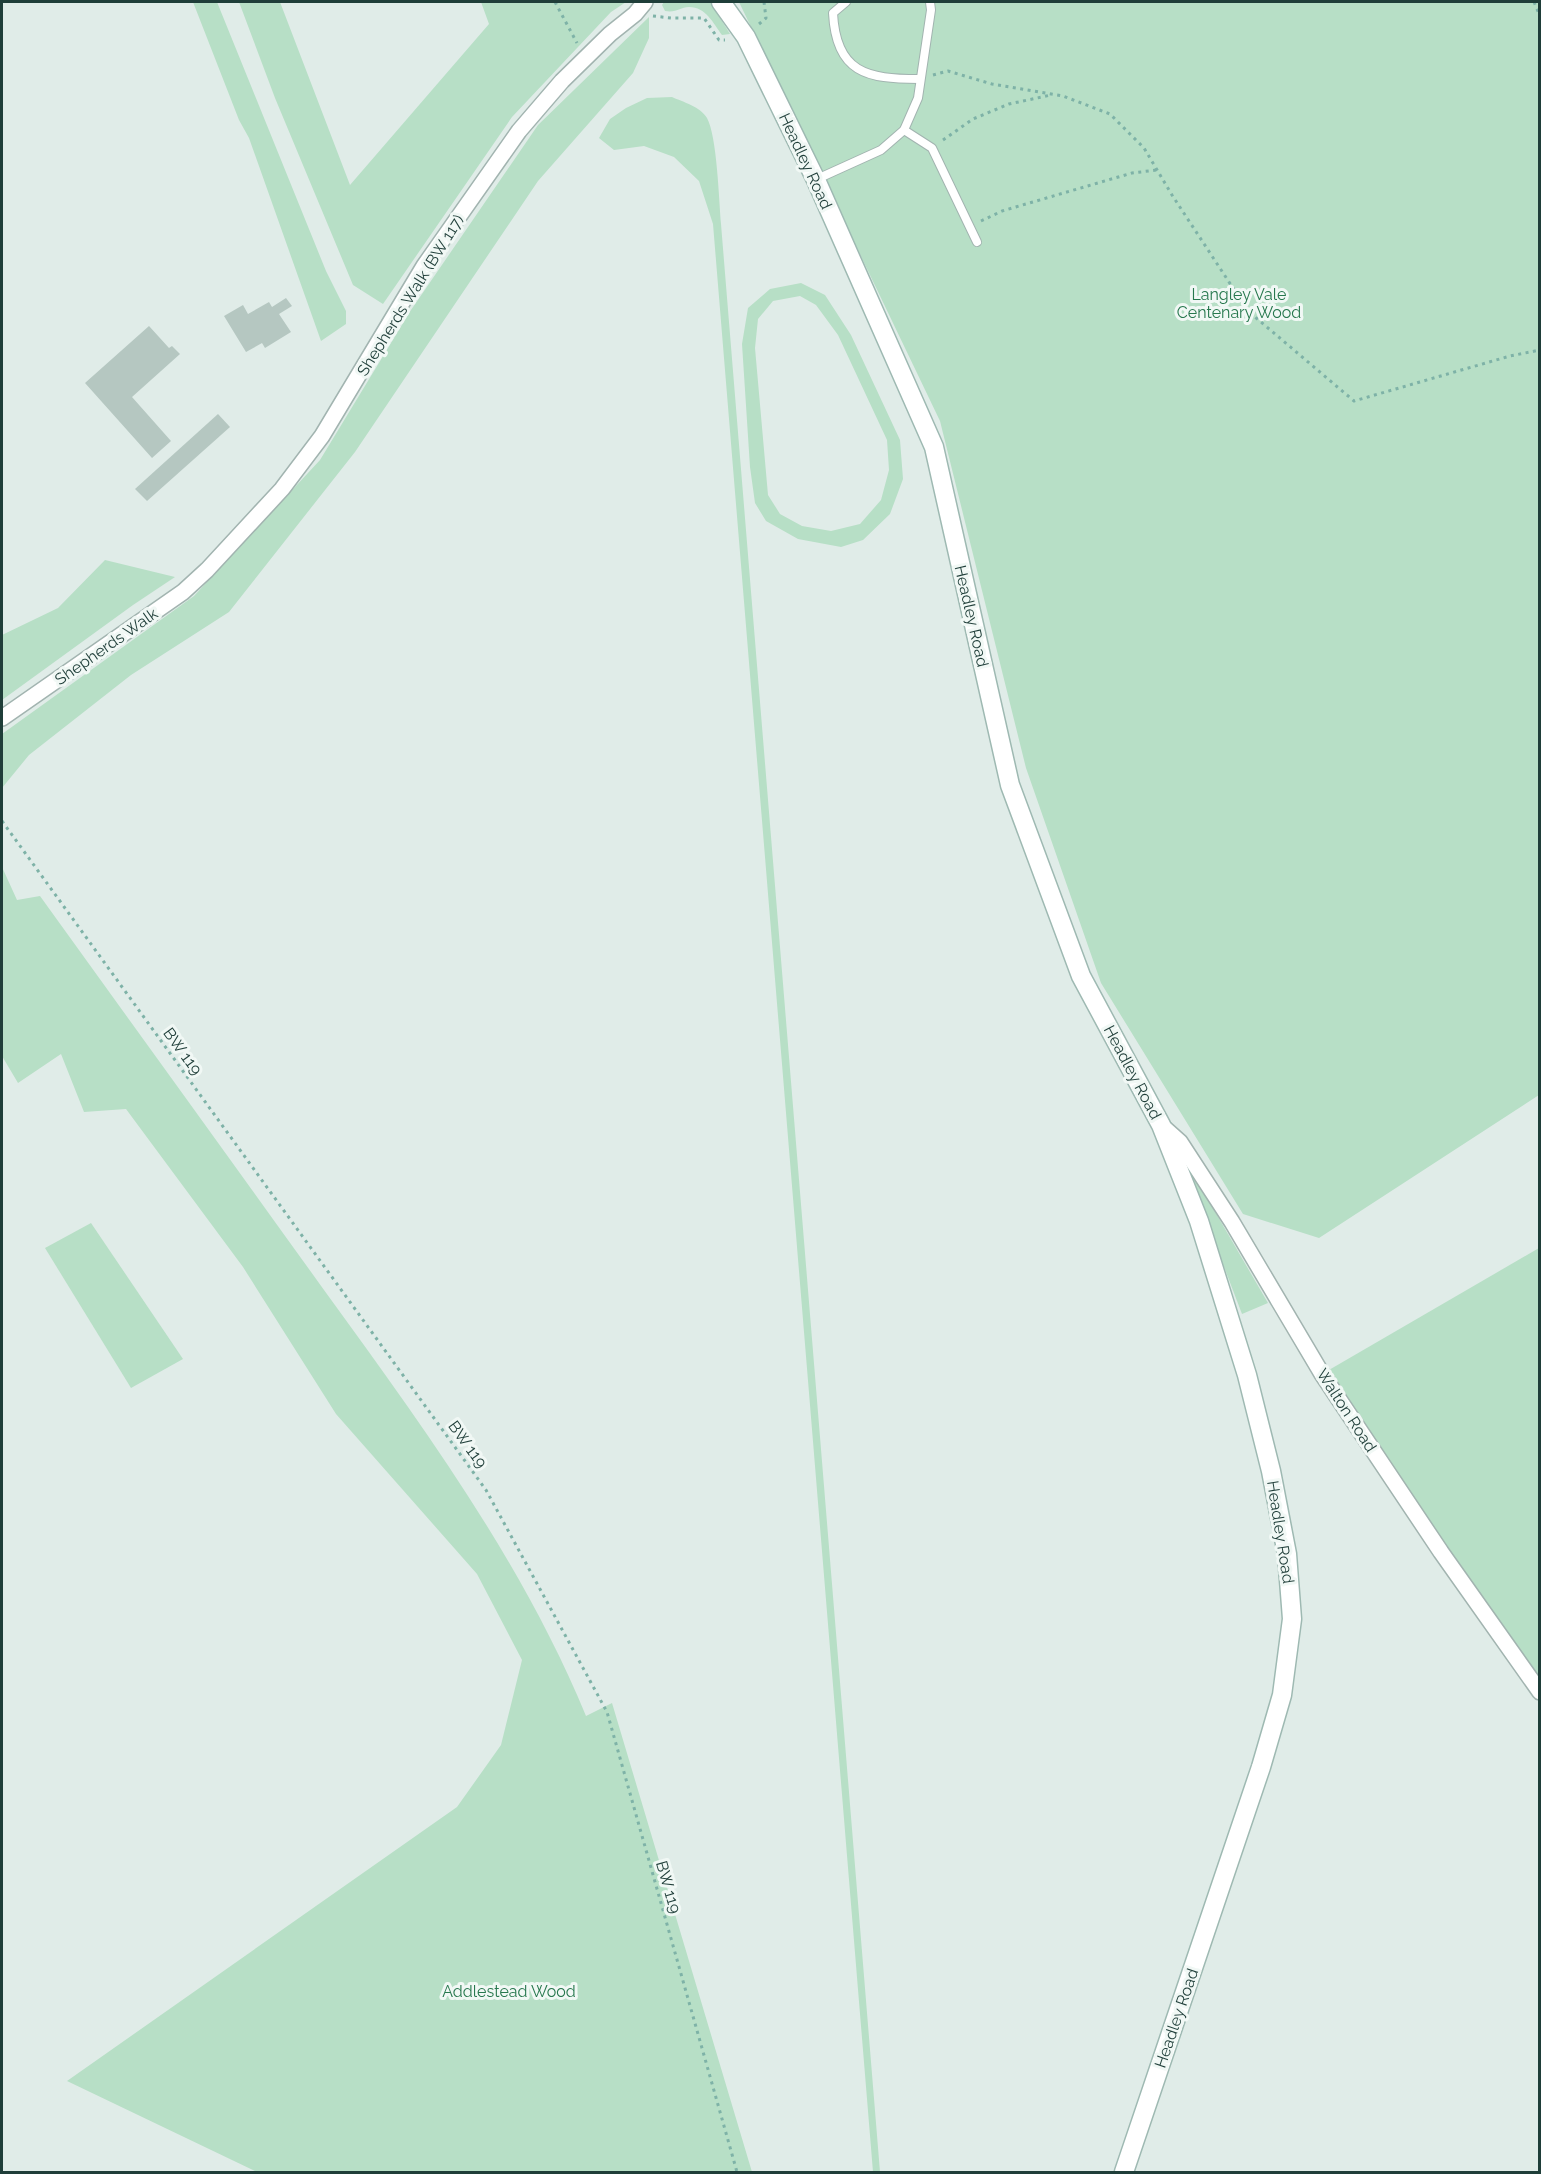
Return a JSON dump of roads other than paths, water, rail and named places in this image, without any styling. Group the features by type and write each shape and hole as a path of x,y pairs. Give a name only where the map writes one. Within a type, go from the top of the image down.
{"street":[{"name":"Headley Road","path":"721,2 746,37 816,180 934,447 1010,785 1082,976 1161,1125 1199,1221 1247,1375 1271,1471 1287,1554 1292,1619 1282,1695 1261,1767 1124,2172"},
{"name":"Shepherds Walk (BW 117)","path":"207,570 282,489 322,436 424,266 519,131 562,81 640,8"},
{"name":"Shepherds Walk","path":"2,718 183,592 207,570"},
{"name":"Walton Road","path":"1161,1125 1180,1142 1232,1221 1323,1374 1441,1552 1539,1692"}],"lane":[{"path":"846,2 833,13 834,35 845,58 867,75 890,79 920,79"},
{"path":"816,180 881,150 904,130 918,98 931,10 930,2"},
{"path":"904,130 932,148 977,242"}],"park label":[{"name":"Langley Vale Centenary Wood","path":"1239,303"},
{"name":"Addlestead Wood","path":"509,1991"}]}
